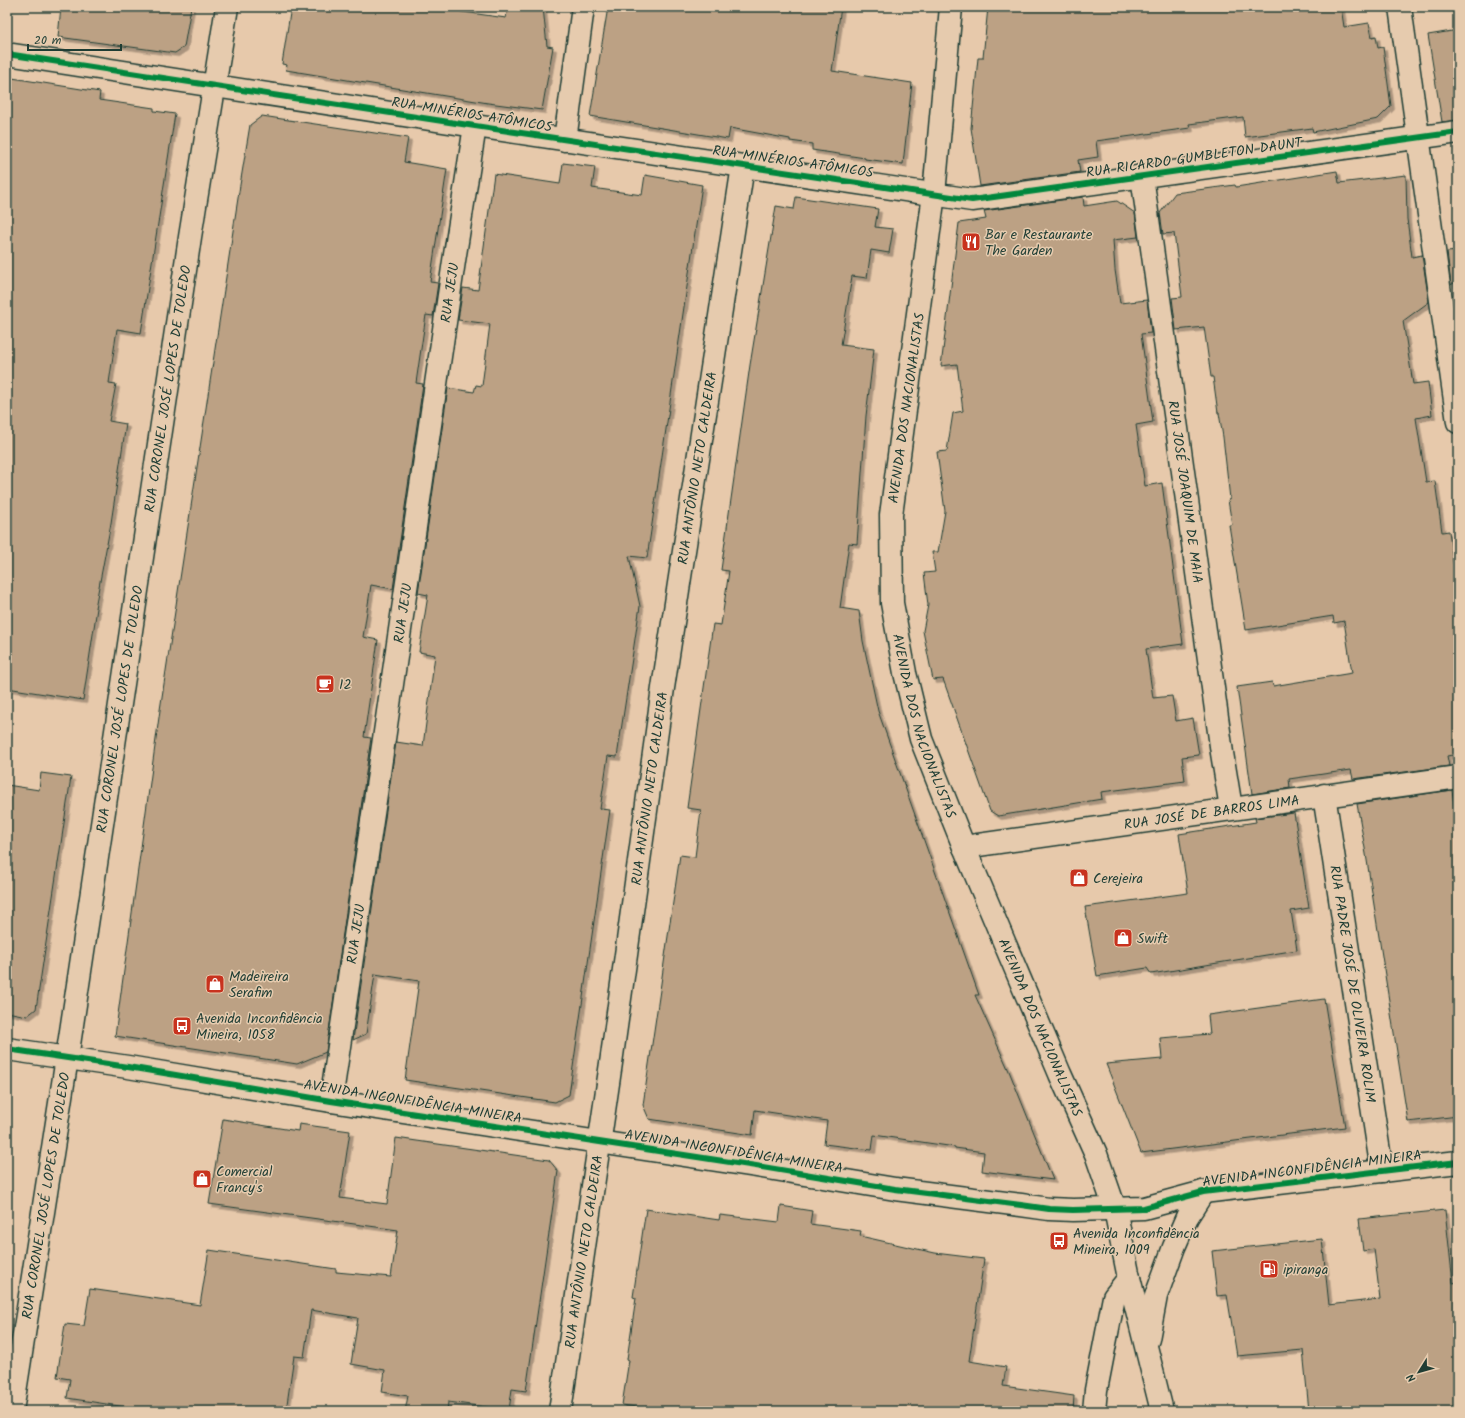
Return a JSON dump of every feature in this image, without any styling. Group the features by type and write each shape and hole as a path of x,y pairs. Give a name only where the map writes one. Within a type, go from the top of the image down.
{"street":[{"name":"RUA CORONEL JOSÉ LOPES DE TOLEDO","path":"12,1411 67,1058 188,253 228,7"},
{"path":"565,140 583,7"},
{"name":"AVENIDA DOS NACIONALISTAS","path":"951,7 934,194 891,516 892,603 905,673 921,739 964,847 1060,1074 1096,1154 1115,1209 1129,1278 1162,1411"},
{"path":"1400,7 1458,422"},
{"name":"RUA MINÉRIOS ATÔMICOS","path":"7,54 565,140 934,194"},
{"name":"RUA JEJU","path":"331,1101 475,126"},
{"name":"RUA RICARDO GUMBLETON DAUNT","path":"934,194 972,200 1458,132"},
{"name":"RUA ANTÔNIO NETO CALDEIRA","path":"560,1411 662,688 743,166"},
{"name":"RUA JOSÉ JOAQUIM DE MAIA","path":"1142,176 1222,753 1232,808"},
{"name":"RUA JOSÉ DE BARROS LIMA","path":"964,847 1458,777"},
{"name":"RUA PADRE JOSÉ DE OLIVEIRA ROLIM","path":"1324,795 1382,1171"},
{"name":"AVENIDA INCONFIDÊNCIA MINEIRA","path":"7,1049 895,1189 1049,1210 1144,1208 1203,1192 1458,1162"},
{"path":"1146,1346 1156,1296 1171,1254 1187,1217 1203,1192"},
{"path":"1094,1411 1114,1297 1129,1278"}],"building":[{"path":"61,7 191,7 184,47 175,53 58,37"},
{"path":"291,7 457,7 456,11 506,18 508,7 543,7 547,46 553,47 542,110 488,103 286,70 287,65 282,64"},
{"path":"608,7 841,7 832,71 912,83 903,164 812,150 812,144 790,141 790,139 730,128 728,139 590,116"},
{"path":"988,7 1341,7 1344,27 1369,23 1372,37 1376,36 1378,48 1383,47 1391,106 1378,119 1313,132 1312,128 1245,137 1243,117 1189,124 1190,128 1096,141 1098,157 1078,160 1080,172 980,186 971,128 978,58 983,58"},
{"path":"1458,30 1458,120 1442,122 1428,35"},
{"path":"12,78 100,92 99,100 154,108 154,111 175,114 141,333 117,329 109,383 116,384 109,421 126,424 111,523 95,608 97,608 83,700 7,688 7,101 9,101"},
{"path":"262,116 408,138 404,162 447,169 430,282 438,283 433,316 426,315 416,383 423,384 393,589 371,585 363,637 378,640 364,737 371,738 326,1052 297,1064 115,1036 160,710 240,185 250,125"},
{"path":"563,163 595,167 592,188 642,195 645,175 702,185 647,558 629,556 640,606 617,757 608,756 600,809 610,810 569,1095 555,1102 405,1080 419,981 375,974 366,1034 353,1040 396,742 423,746 435,655 419,652 428,595 418,593 448,388 474,392 476,385 482,386 490,324 458,320 463,288 478,290 494,174 560,184"},
{"path":"1337,171 1339,183 1406,175 1407,219 1412,257 1422,255 1429,302 1403,321 1413,384 1428,382 1432,415 1416,418 1426,482 1435,481 1442,532 1449,531 1458,598 1458,754 1447,756 1449,766 1353,779 1351,770 1289,779 1290,788 1252,794 1237,687 1272,682 1273,686 1352,673 1344,621 1334,623 1333,616 1246,630 1229,525 1232,525 1228,500 1230,499 1223,437 1213,377 1211,377 1204,327 1176,330 1172,298 1182,297 1174,233 1163,234 1160,213 1175,193 1235,185 1236,187"},
{"path":"796,197 878,209 875,227 893,229 889,253 871,250 867,278 852,276 841,345 874,349 866,416 857,544 849,543 840,608 859,611 863,641 878,711 979,995 975,995 1009,1071 1053,1180 982,1171 984,1152 955,1147 874,1135 872,1150 824,1144 827,1121 755,1110 752,1135 649,1119 643,1105 680,855 695,857 701,810 687,808 713,624 721,625 729,571 721,570 750,365 776,206 794,209"},
{"path":"1083,197 1084,206 1117,201 1135,213 1138,237 1113,240 1115,270 1120,303 1147,300 1151,333 1141,334 1153,422 1136,425 1145,486 1162,483 1183,644 1146,649 1153,698 1172,696 1176,721 1193,718 1199,755 1182,757 1185,781 1101,792 1102,799 998,816 990,811 943,679 933,680 923,631 928,605 924,573 935,572 932,552 938,552 945,511 937,452 947,451 953,413 963,411 957,364 941,366 959,223 986,219 984,211"},
{"path":"1458,251 1458,280 1451,285 1447,252"},
{"path":"41,773 71,777 36,1009 27,1016 7,1012 7,785 39,790"},
{"path":"1452,790 1458,833 1458,1116 1408,1122 1357,804"},
{"path":"1294,813 1309,908 1291,911 1297,950 1151,974 1147,968 1097,976 1085,907 1188,893 1179,834 1256,822 1255,818"},
{"path":"1324,999 1345,1127 1141,1153 1106,1064 1162,1059 1160,1038 1210,1034 1208,1015"},
{"path":"223,1119 298,1131 299,1124 350,1131 340,1198 387,1204 396,1138 549,1160 558,1171 526,1391 512,1389 509,1410 448,1402 447,1411 405,1411 408,1396 382,1392 385,1370 351,1364 358,1318 311,1310 304,1357 294,1356 286,1411 152,1411 67,1398 70,1379 57,1377 65,1324 84,1326 90,1289 200,1305 209,1250 336,1269 336,1272 391,1277 398,1230 209,1204"},
{"path":"781,1206 812,1211 810,1224 861,1231 860,1236 935,1253 984,1259 969,1361 1006,1367 1003,1386 1074,1396 1073,1411 664,1411 622,1405 636,1298 633,1297 646,1209 719,1220 720,1215 779,1222"},
{"path":"1445,1210 1453,1283 1458,1282 1458,1411 1309,1411 1303,1350 1237,1356 1227,1295 1217,1296 1212,1251 1322,1239 1329,1305 1380,1299 1374,1249 1363,1251 1359,1219"}],"cycle path":[{"path":"7,54 972,200 1458,132"},
{"path":"7,1049 895,1189 1049,1209 1073,1210 1144,1208 1203,1192 1458,1162"}],"place":[{"name":"Bar e Restaurante The Garden","path":"971,242"},
{"name":"12","path":"325,684"},
{"name":"Cerejeira","path":"1079,878"},
{"name":"Swift","path":"1123,938"},
{"name":"Madeireira Serafim","path":"215,984"},
{"name":"Avenida Inconfidência Mineira, 1058","path":"182,1026"},
{"name":"Comercial Francy's","path":"202,1179"},
{"name":"Avenida Inconfidência Mineira, 1009","path":"1059,1241"},
{"name":"ipiranga","path":"1269,1269"}]}
